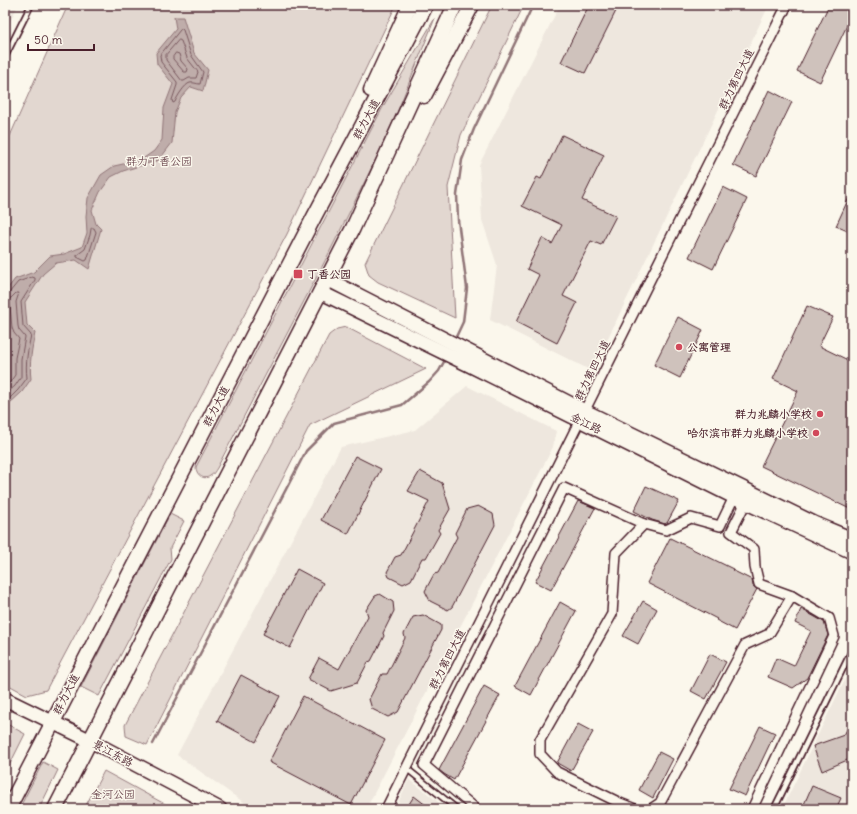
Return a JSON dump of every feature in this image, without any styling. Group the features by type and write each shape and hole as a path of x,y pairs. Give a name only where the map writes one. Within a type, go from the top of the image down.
{"main road":[{"path":"314,217 410,5"},
{"name":"群力大道","path":"8,809 314,217 426,5"},
{"path":"353,228 455,5"},
{"path":"54,809 353,228 472,5"}],"street":[{"name":"群力第四大道","path":"386,809 787,5"},
{"name":"金江路","path":"327,279 438,343"},
{"name":"金江路","path":"320,292 438,343 582,416 740,499 852,552"},
{"name":"金江路","path":"582,416 816,524 852,538"},
{"path":"476,809 424,765 564,488 644,524 666,530 691,518 720,526 740,499"},
{"path":"740,499 731,532 754,549 755,567 759,584 792,596 829,618 834,636 752,809"},
{"path":"635,809 557,772 540,754 540,740 612,614 616,553 644,524"},
{"path":"651,809 660,803 745,645 769,634 792,596"},
{"name":"景江东路","path":"5,699 89,740 220,809"}],"lane":[{"path":"5,57 31,5"},
{"path":"774,809 852,650"},
{"path":"406,768 457,809"}],"shaded area":[{"path":"5,5 18,5 5,32"},
{"path":"560,5 769,5 592,371 490,320 497,265 482,220 479,165"},
{"path":"467,386 556,431 553,447 366,809 253,809 177,755 341,447 415,430"},
{"path":"852,665 852,807 851,809 782,809"},
{"path":"409,779 447,809 395,809"}],"green space":[{"name":"群力丁香公园","path":"68,5 396,5 287,234 46,690 27,695 5,683 5,133 10,136"},
{"path":"492,5 524,5 461,135 448,187 455,318 378,282 369,275 365,263"},
{"path":"435,18 396,115 327,257 217,468 214,473 205,478 200,476 196,470 196,467 384,105"},
{"path":"346,327 426,369 310,425 147,745 126,736 125,725 329,335 337,329"},
{"path":"170,514 184,521 170,548 171,559 99,696 81,687"},
{"path":"5,723 25,734 5,774"},
{"path":"43,762 58,770 39,809 19,809"},
{"name":"金河公园","path":"104,771 174,809 84,809"}],"water":[{"path":"174,17 183,17 194,53 208,70 203,91 191,87 181,98 175,112 172,143 159,160 123,171 111,177 100,192 92,210 96,224 101,229 89,269 76,260 56,263 43,274 25,302 27,325 35,333 31,361 31,379 22,392 9,404 5,402 5,292 15,279 34,272 50,256 64,254 82,247 87,233 86,216 88,198 101,175 114,166 141,160 154,151 162,140 164,108 173,84 157,64 156,53 176,29"}],"building":[{"path":"589,5 619,5 585,73 561,62"},
{"path":"829,5 852,5 852,15 820,82 797,71"},
{"path":"769,90 792,102 756,176 733,165"},
{"path":"562,135 604,155 582,200 616,216 601,245 591,241 563,296 577,303 557,343 516,322 539,275 527,269 542,238 552,244 562,225 522,206 537,177 541,179"},
{"path":"723,187 747,199 713,269 689,257"},
{"path":"852,191 852,233 836,226"},
{"name":"群力兆麟小学校","path":"807,306 833,317 819,346 852,362 852,510 761,466 798,391 773,379"},
{"name":"公寓管理","path":"678,317 703,330 680,378 654,365"},
{"path":"355,456 381,469 348,534 321,520"},
{"path":"420,471 442,483 450,509 438,530 440,533 426,558 422,558 411,580 403,584 389,577 387,572 395,557 401,555 429,501 408,491"},
{"path":"646,486 679,501 667,523 665,524 652,520 634,511"},
{"path":"578,501 595,508 551,590 535,582"},
{"path":"478,506 493,514 495,525 452,607 448,610 430,601 425,591 434,574 438,573 457,537 455,533 467,509"},
{"path":"670,538 752,580 753,586 757,589 735,630 716,620 717,619 647,583"},
{"path":"297,569 323,583 290,648 263,634"},
{"path":"380,594 393,602 394,611 383,633 384,636 357,683 331,691 308,679 319,658 339,669 368,616 366,610 375,596"},
{"path":"643,601 657,609 638,644 623,636"},
{"path":"560,602 576,611 531,695 515,686"},
{"path":"801,609 824,622 828,635 807,678 793,688 768,677 776,658 794,666 811,631 795,623"},
{"path":"423,615 441,625 441,630 398,712 388,717 372,709 369,699 382,674 387,674 405,638 404,634 413,617"},
{"path":"710,654 726,662 706,699 691,691"},
{"path":"241,675 280,696 256,742 217,721"},
{"path":"484,686 500,695 454,780 439,770"},
{"path":"303,696 385,740 351,805 269,762"},
{"path":"852,720 852,758 822,771 813,746 844,735"},
{"path":"578,724 593,732 571,771 557,763"},
{"path":"760,726 775,733 745,796 729,789"},
{"path":"659,752 673,759 653,798 639,790"},
{"path":"812,786 841,798 836,809 802,809"},
{"path":"414,796 431,809 406,809"}],"waterway":[{"path":"455,339 463,322 467,288 458,220 457,195 462,160 474,129 533,5"},
{"path":"153,744 306,451 334,423 402,405 429,382 439,371 446,358"}],"place":[{"name":"丁香公园","path":"298,274"},
{"name":"公寓管理","path":"679,347"},
{"name":"群力兆麟小学校","path":"820,414"},
{"name":"哈尔滨市群力兆麟小学校","path":"816,433"}]}
